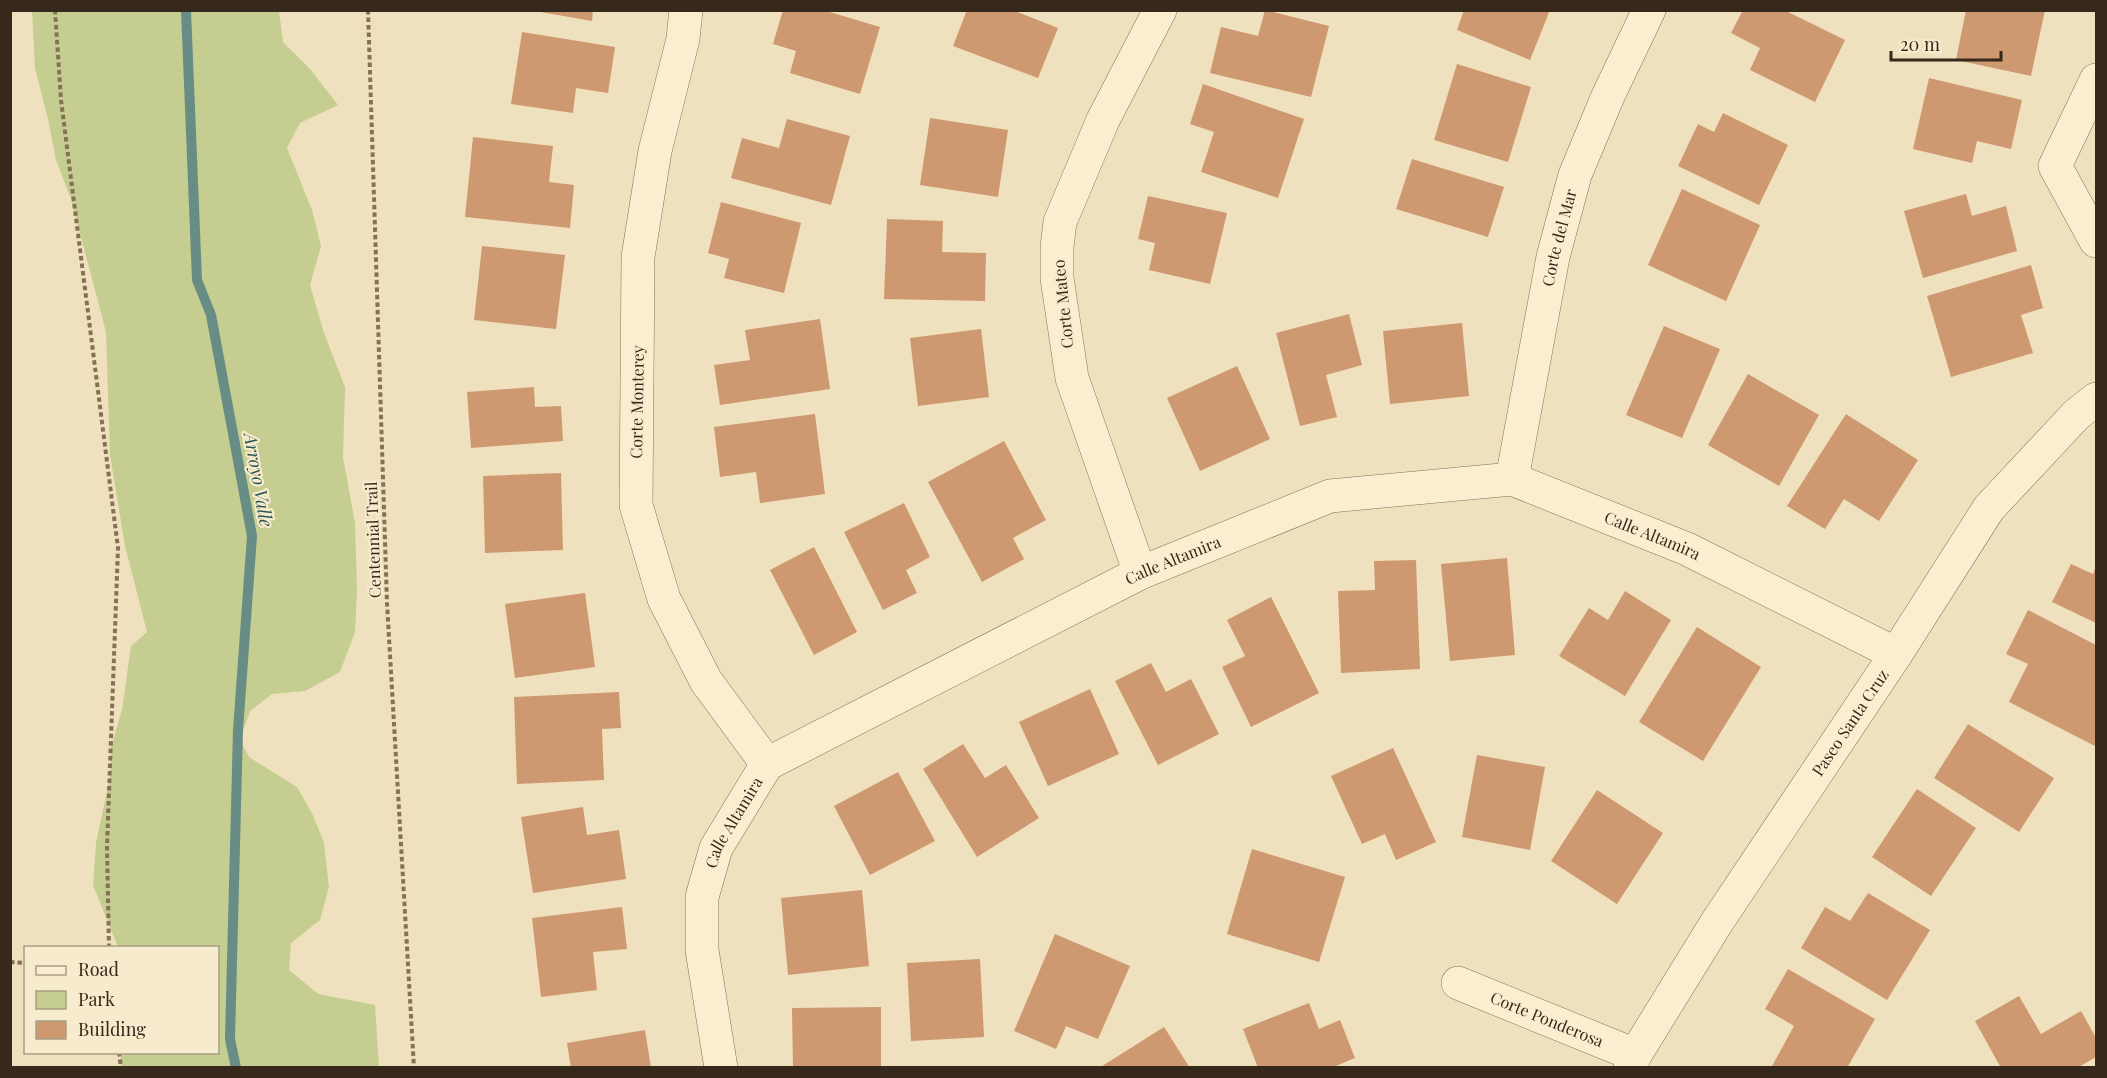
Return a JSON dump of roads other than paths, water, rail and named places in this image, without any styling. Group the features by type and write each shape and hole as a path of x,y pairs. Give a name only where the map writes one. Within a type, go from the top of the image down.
{"street":[{"name":"Corte Monterey","path":"686,10 683,39 655,151 638,257 636,505 664,599 706,681 767,764"},
{"name":"Corte Mateo","path":"1140,573 1072,378 1057,278 1057,247 1060,222 1103,120 1160,10"},
{"name":"Corte del Mar","path":"1512,478 1553,257 1575,175 1608,96 1649,10"},
{"path":"2097,80 2055,166 2097,241"},
{"name":"Paseo Santa Cruz","path":"1632,1061 1717,922 1896,654 1989,508 2076,414 2097,399"},
{"name":"Calle Altamira","path":"721,1068 702,950 702,897 716,848 767,764 1140,573 1330,496 1512,478 1687,549 1896,654"},
{"name":"Corte Ponderosa","path":"1458,983 1632,1061"}],"waterway":[{"name":"Arroyo Valle","path":"186,10 197,280 211,315 252,536 238,730 230,1039 236,1068"}]}
